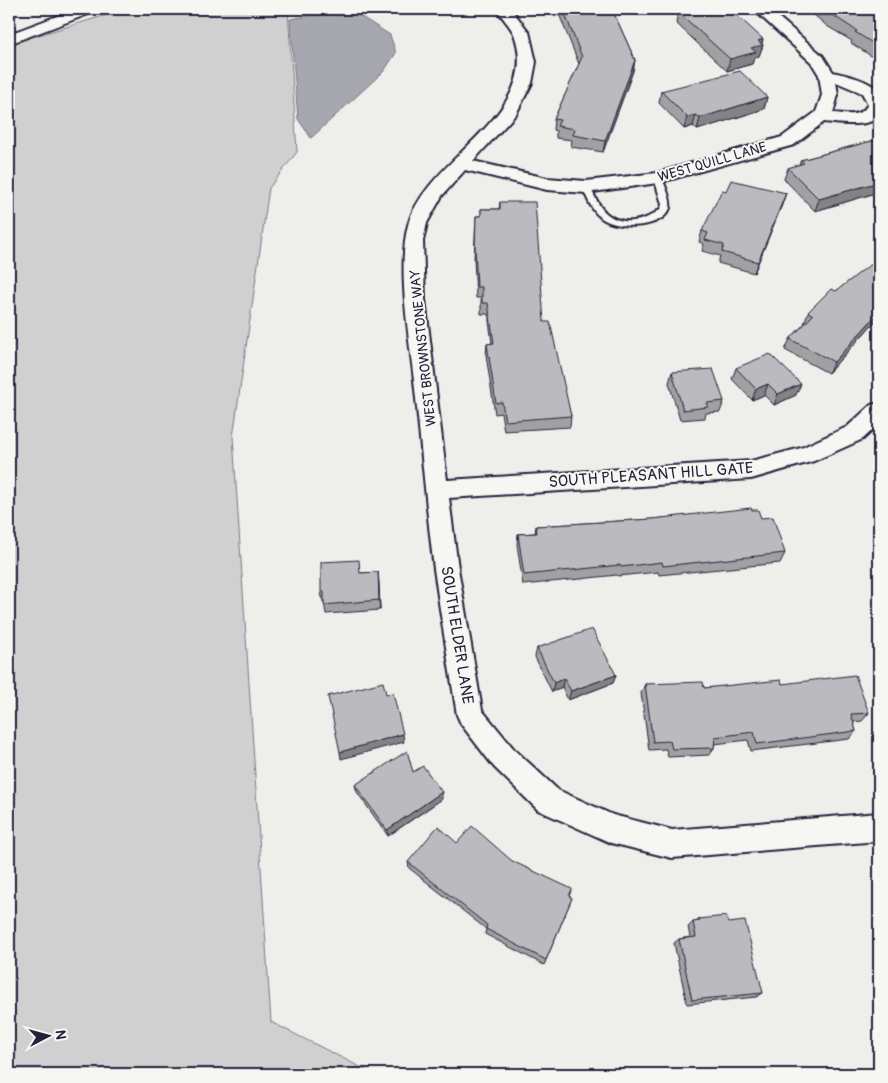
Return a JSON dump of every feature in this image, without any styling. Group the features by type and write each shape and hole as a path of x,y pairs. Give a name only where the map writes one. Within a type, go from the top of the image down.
{"street":[{"path":"9,39 89,9"},
{"name":"WEST BROWNSTONE WAY","path":"438,490 415,299 414,241 418,223 434,193 510,110 524,83 528,62 520,32 504,9"},
{"path":"760,9 817,59 827,76 854,82 869,90 876,104 871,114 857,120 820,117"},
{"name":"WEST QUILL LANE","path":"460,163 547,184 586,187 658,178 788,141 808,128 824,114 830,95 827,76"},
{"name":"SOUTH PLEASANT HILL GATE","path":"438,490 751,470 806,455 855,433 879,411"},
{"name":"SOUTH ELDER LANE","path":"438,490 446,568 470,715 504,758 548,800 611,829 672,844 879,827"}],"lane":[{"path":"586,187 601,213 608,218 630,224 642,223 652,220 665,209 666,204 658,178"}],"shaded area":[{"path":"127,9 288,9 297,152 269,188 233,437 271,1022 374,1074 9,1074 9,46 22,40"},
{"path":"349,9 390,35 396,53 384,71 311,138 298,119 290,19"}],"building":[{"path":"563,9 612,9 635,60 605,141 573,135 575,129 557,126 560,120 554,119 582,57"},
{"path":"692,9 721,9 725,12 731,10 763,39 758,41 763,45 751,48 756,52 730,59 678,12"},
{"path":"824,9 879,9 879,47 855,32 857,31"},
{"path":"740,71 767,97 700,118 696,115 687,117 661,91"},
{"path":"879,139 879,182 819,199 788,168 804,163 801,160"},
{"path":"731,180 786,193 758,262 722,252 724,245 705,240 708,233 702,231 722,190 726,191"},
{"path":"500,202 535,202 544,322 550,322 571,416 505,421 502,402 496,403 487,344 494,343 488,303 482,303 482,287 477,287 475,248 476,216 481,216 481,209 500,209"},
{"path":"879,260 879,312 834,362 790,339 813,315 808,312 831,289 836,291"},
{"path":"770,354 801,384 778,394 768,384 756,389 736,368"},
{"path":"713,369 724,401 707,403 708,407 683,410 672,372"},
{"path":"751,508 752,510 758,510 761,518 773,517 785,553 663,566 662,562 524,575 518,534 537,533 536,526 652,519"},
{"path":"359,560 360,573 378,572 379,600 324,605 324,592 321,592 321,562"},
{"path":"592,629 616,675 571,691 564,678 554,683 537,648"},
{"path":"855,675 869,713 851,714 856,731 757,744 754,732 715,737 714,748 672,749 670,741 653,742 645,684 703,682 704,688 781,680 782,684"},
{"path":"383,682 386,694 393,693 403,734 340,752 328,696"},
{"path":"407,751 413,772 423,766 442,792 387,830 355,785"},
{"path":"438,826 457,843 472,826 512,861 572,889 569,896 572,898 546,960 486,929 487,925 408,862"},
{"path":"726,916 728,923 745,921 763,993 692,1000 679,939 696,937 693,922 700,921 699,919"}]}
